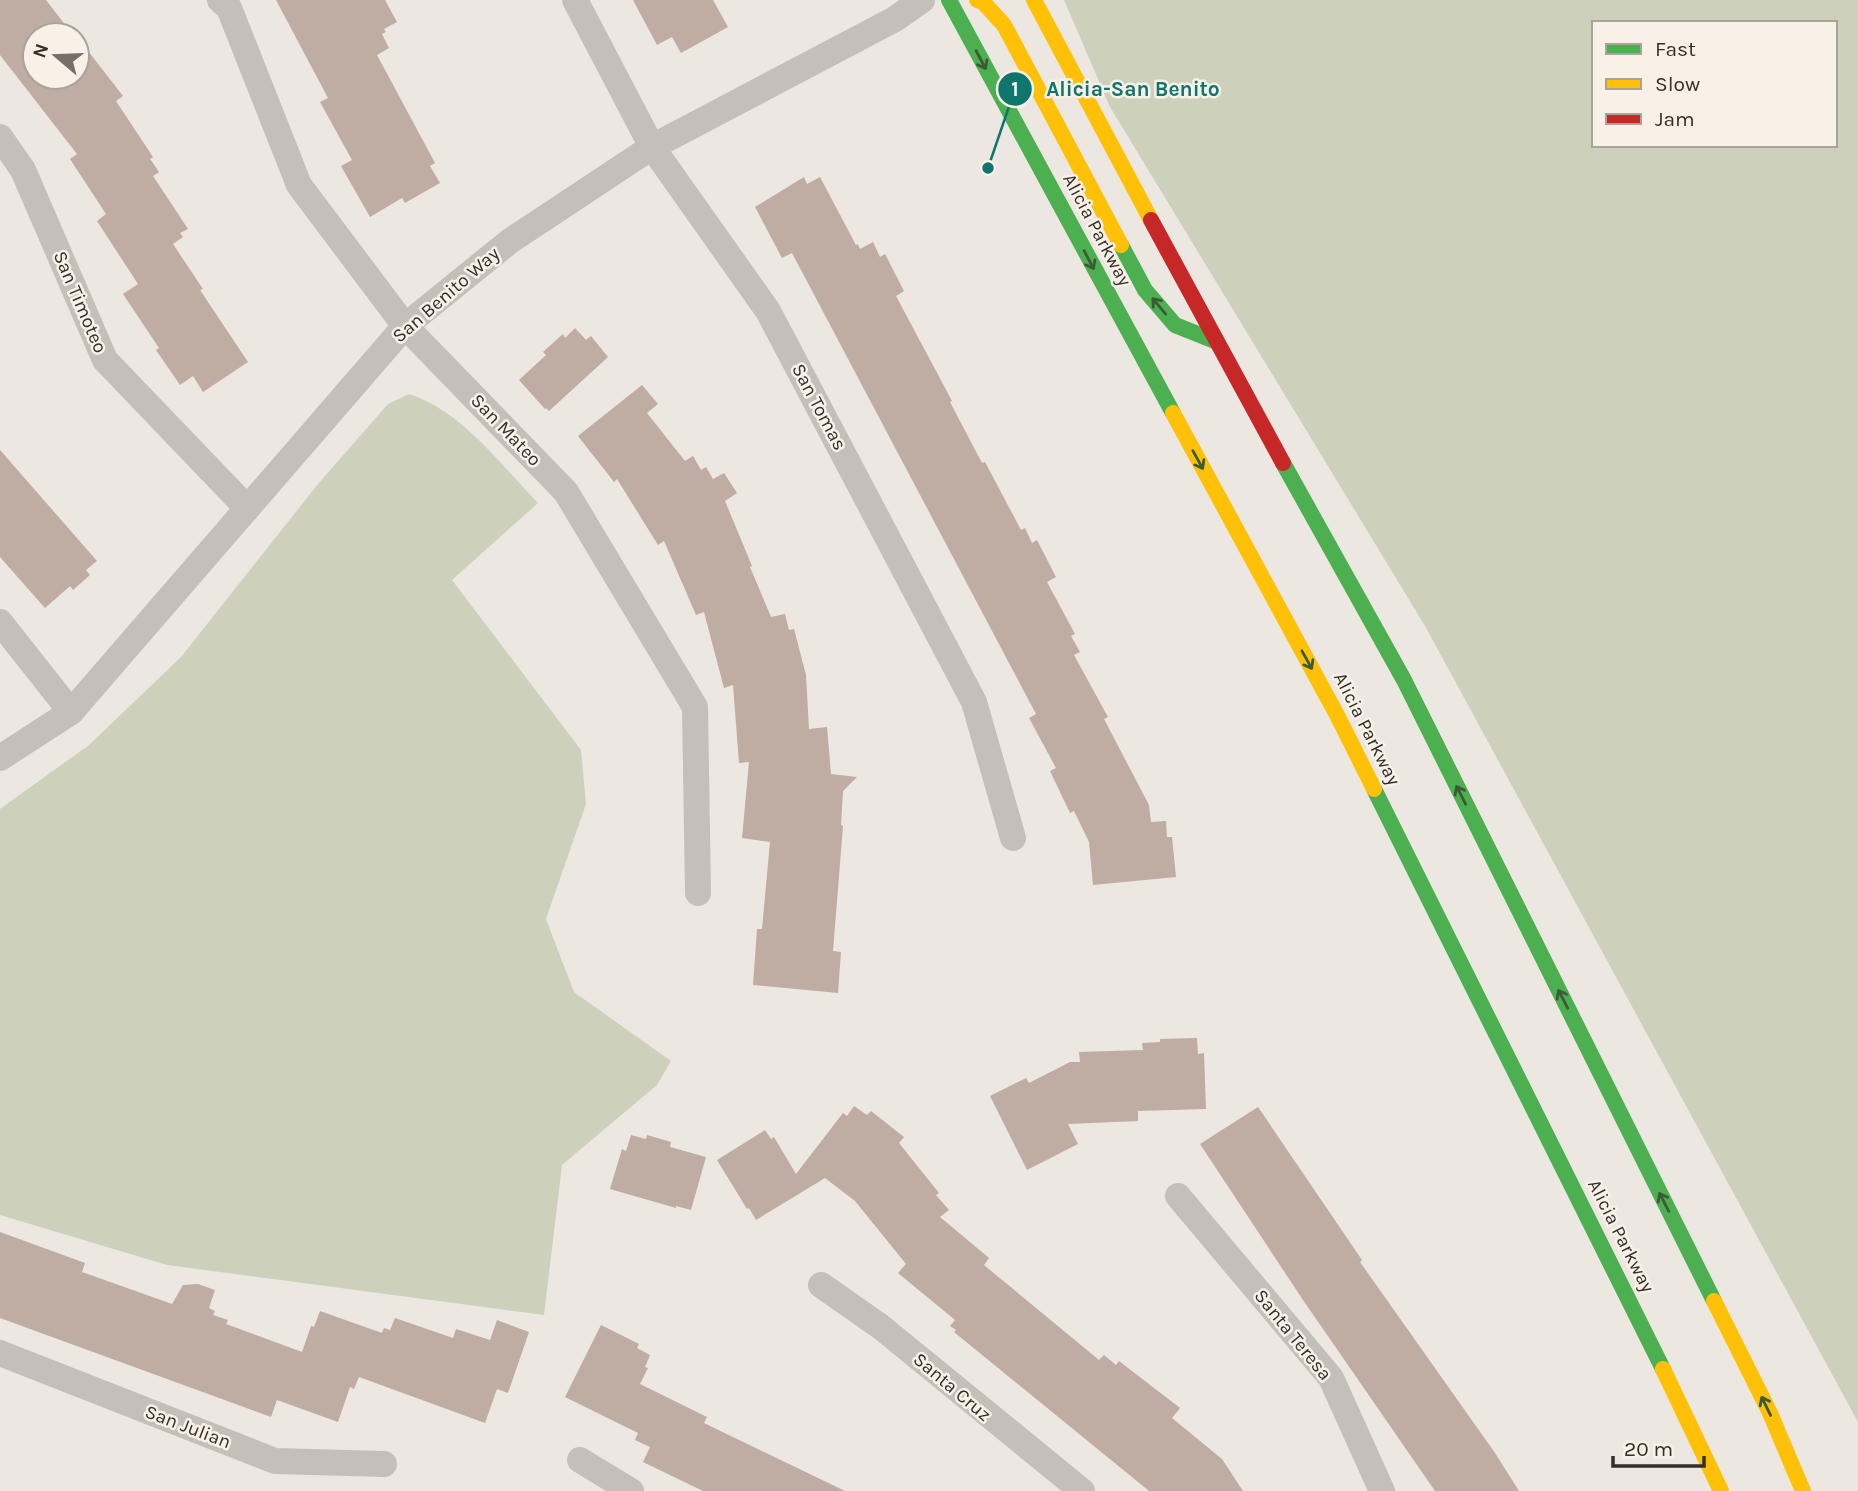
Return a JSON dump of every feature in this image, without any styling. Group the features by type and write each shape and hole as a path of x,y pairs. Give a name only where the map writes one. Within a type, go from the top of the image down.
{"main road":[{"name":"Alicia Parkway","path":"948,0 1337,715 1695,1433 1721,1491"},
{"path":"977,0 983,2 1004,25 1145,290 1175,325 1215,341"},
{"path":"1034,0 1215,341 1404,680 1770,1413 1803,1491"}],"street":[{"name":"San Mateo","path":"220,0 229,8 299,185 405,326 566,492 695,708 698,894"},
{"name":"San Tomas","path":"575,0 652,147 768,311 974,702 1013,838"},
{"name":"San Benito Way","path":"0,758 71,712 405,326 510,241 652,147 895,19 922,0"},
{"name":"San Timoteo","path":"0,137 23,170 105,359 246,507"},
{"path":"0,621 71,712"},
{"name":"Santa Teresa","path":"1178,1196 1331,1378 1382,1491"},
{"name":"Santa Cruz","path":"821,1285 881,1327 1082,1491"},
{"name":"San Julian","path":"0,1353 275,1461 384,1464"},
{"path":"580,1460 631,1491"}],"green space":[{"path":"1064,0 1858,0 1858,1422 1425,626 1110,107"},
{"path":"409,394 428,402 463,426 538,503 452,580 581,750 586,804 546,919 574,992 671,1061 657,1085 562,1165 544,1315 167,1265 0,1215 0,809 89,745 181,657 318,484 388,404"}],"building":[{"path":"0,0 46,0 62,21 21,21 21,82 0,55"},
{"path":"276,0 385,0 397,22 384,29 386,32 382,34 389,48 377,55 435,163 430,166 440,183 405,203 402,198 370,217 341,166 352,160 320,102 328,98"},
{"path":"633,0 713,0 728,27 681,53 672,37 657,45"},
{"path":"91,55 123,96 116,101 153,157 150,159 159,172 153,176 188,229 180,233 183,237 173,244 248,362 203,392 193,376 180,385 123,294 138,284 97,221 106,214 70,159 77,154 28,91 91,91"},
{"path":"804,177 807,184 820,177 860,249 873,242 880,257 885,254 904,291 896,296 982,463 985,462 1021,530 1025,528 1032,543 1037,540 1056,577 1047,582 1075,634 1071,636 1080,652 1074,655 1108,717 1104,719 1149,805 1151,822 1166,821 1167,837 1172,837 1176,877 1093,885 1089,842 1074,811 1070,813 1050,771 1056,768 1029,718 1036,714 792,253 782,258 755,207"},
{"path":"575,328 586,340 591,336 608,357 549,411 519,380 546,355 543,352 563,334 565,338"},
{"path":"642,385 658,404 647,413 685,461 693,456 701,470 706,467 713,479 724,473 737,493 725,501 752,566 750,567 771,617 785,614 789,630 794,629 806,675 809,729 827,727 831,774 857,777 843,791 843,826 833,951 841,952 838,993 753,985 757,929 762,929 770,842 742,838 749,762 739,763 733,685 724,688 704,612 696,615 664,541 658,545 617,479 614,482 578,436"},
{"path":"0,450 97,561 86,570 90,575 73,590 70,586 45,608 0,557"},
{"path":"1197,1038 1198,1054 1204,1053 1206,1109 1138,1111 1138,1121 1068,1124 1078,1144 1027,1170 990,1096 1026,1078 1029,1083 1070,1062 1080,1062 1079,1052 1143,1050 1142,1043 1160,1042 1160,1039"},
{"path":"854,1106 867,1115 871,1111 904,1137 899,1143 939,1193 936,1195 949,1210 940,1217 989,1258 984,1265 1099,1360 1104,1355 1116,1365 1119,1361 1180,1408 1172,1418 1222,1459 1243,1491 1149,1491 954,1332 956,1330 950,1326 955,1320 898,1273 906,1264 855,1201 825,1178 756,1220 717,1160 765,1130 771,1139 774,1137 796,1174 843,1113 847,1116"},
{"path":"1258,1107 1362,1260 1360,1262 1519,1491 1435,1491 1303,1300 1200,1144"},
{"path":"631,1135 646,1139 647,1135 671,1142 670,1147 706,1157 691,1210 610,1189 622,1149 626,1151"},
{"path":"0,1232 85,1263 82,1272 172,1304 183,1285 198,1284 215,1290 209,1308 215,1311 213,1315 228,1320 226,1324 302,1352 311,1326 314,1327 320,1311 382,1333 384,1328 390,1330 395,1318 453,1338 456,1329 490,1340 497,1320 529,1332 508,1393 497,1389 485,1423 359,1377 354,1389 350,1387 338,1422 277,1400 271,1417 0,1318"},
{"path":"601,1325 639,1344 637,1348 650,1355 645,1367 648,1368 640,1384 707,1417 704,1423 845,1491 703,1491 643,1462 650,1447 635,1440 638,1433 565,1397"}],"traffic: fast":[{"path":"949,0 1173,413"},
{"path":"1121,245 1145,290 1175,325 1215,341"},
{"path":"1283,463 1404,680 1714,1301"},
{"path":"1374,789 1663,1369"}],"traffic: slow":[{"path":"977,0 983,2 1004,25 1121,245"},
{"path":"1034,0 1151,220"},
{"path":"1173,413 1337,715 1374,789"},
{"path":"1714,1301 1770,1413 1803,1491"},
{"path":"1663,1369 1721,1491"}],"traffic: jam":[{"path":"1151,220 1283,463"}],"place":[{"name":"Alicia-San Benito","path":"988,168"}]}
